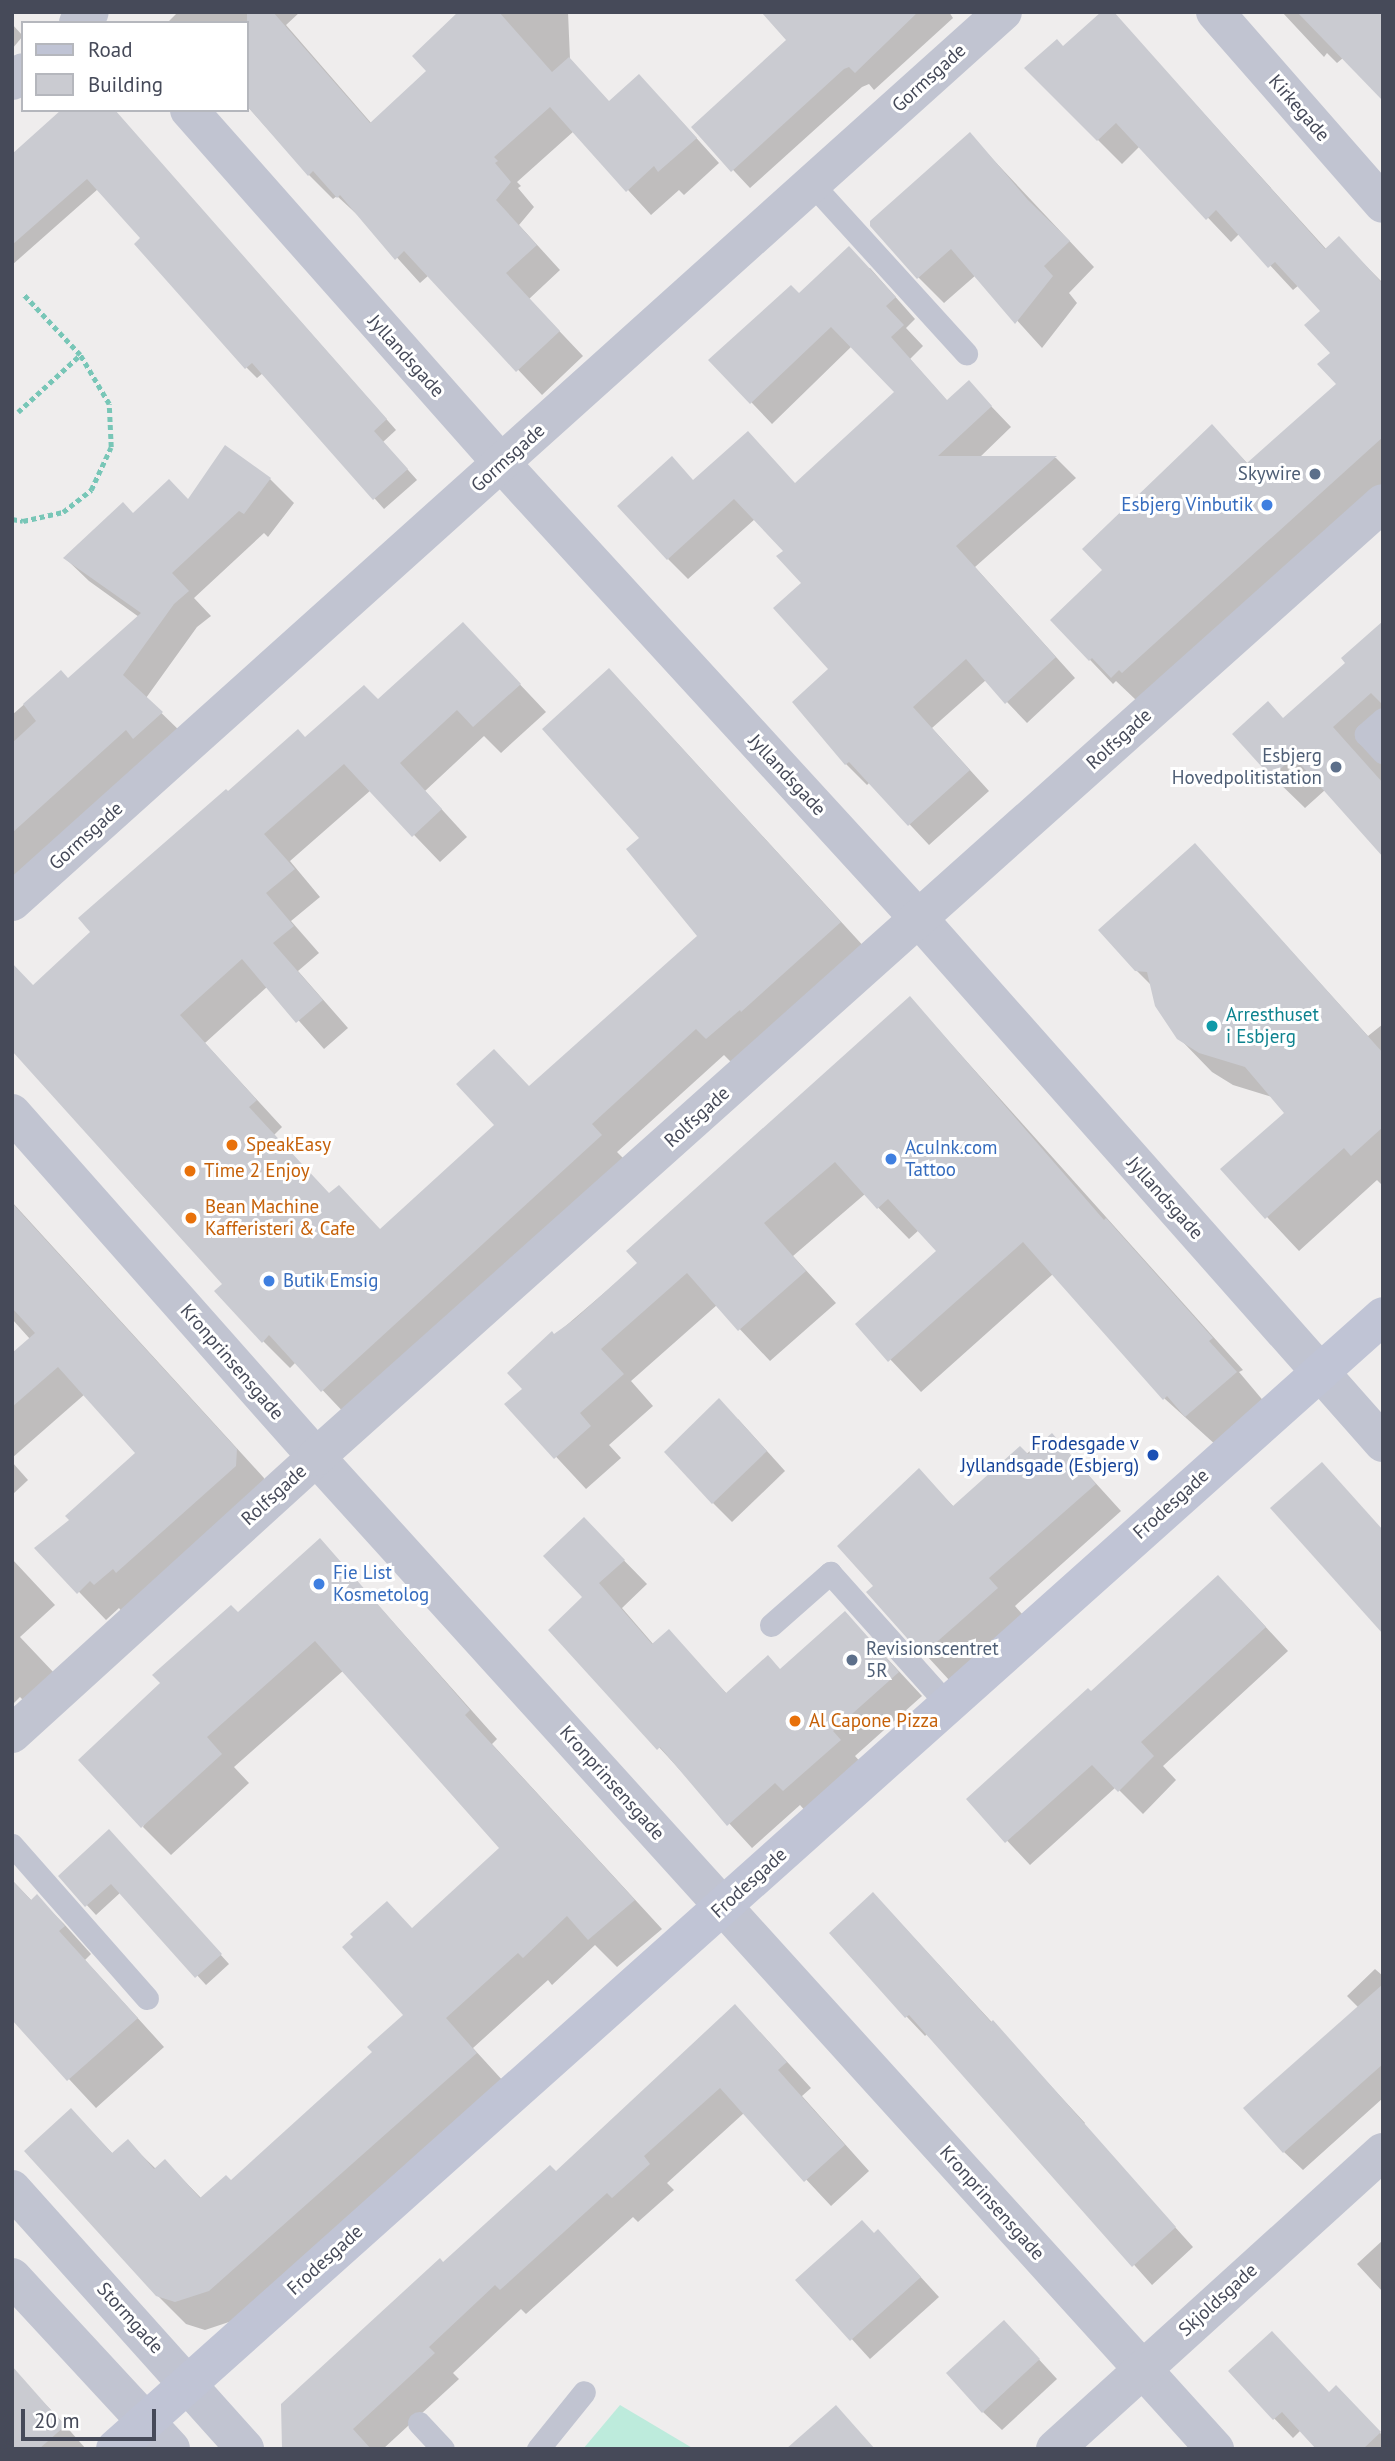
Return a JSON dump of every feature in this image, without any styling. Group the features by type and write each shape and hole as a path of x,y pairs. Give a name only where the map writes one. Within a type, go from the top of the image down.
{"main road":[{"name":"Frodesgade","path":"115,2449 1383,1316"}],"street":[{"name":"Gormsgade","path":"12,902 1003,12"},
{"name":"Kirkegade","path":"1215,12 1383,204"},
{"name":"Jyllandsgade","path":"191,112 502,464 919,919 1383,1443"},
{"name":"Rolfsgade","path":"12,1734 316,1457 1382,505"},
{"name":"Kronprinsensgade","path":"12,1113 316,1457 1215,2449"},
{"name":"Skjoldsgade","path":"1055,2449 1383,2152"},
{"name":"Stormgade","path":"12,2189 188,2382 245,2449"},
{"path":"12,2277 171,2449"}],"lane":[{"path":"812,184 966,353"},
{"path":"1383,719 1366,734 1383,752"},
{"path":"771,1625 830,1573 947,1704"},
{"path":"12,1845 147,1998"},
{"path":"538,2449 584,2392"},
{"path":"419,2423 443,2449"}],"path":[{"path":"12,519 23,521 63,512 91,490 111,447 109,404 80,355 23,294"},
{"path":"18,412 80,355"}],"green space":[{"path":"620,2405 694,2449 583,2449"}],"building":[{"path":"247,12 273,12 370,123 426,71 412,56 458,12 499,12 552,72 569,57 609,101 639,74 697,138 658,172 654,166 626,192 550,107 494,157 498,161 495,163 511,182 496,200 537,245 506,273 560,331 516,372 404,251 395,260 340,195 337,198 313,171 308,176 248,107"},
{"path":"761,12 918,12 855,73 849,67 844,69 731,172 691,127 786,40"},
{"path":"1101,12 1114,12 1325,249 1339,236 1383,284 1383,437 1122,673 1119,670 1111,678 1092,658 1089,661 1050,620 1102,570 1082,549 1212,424 1247,463 1336,384 1317,364 1330,353 1304,325 1320,311 1275,262 1268,268 1216,210 1206,220 1116,123 1097,141 1024,68 1057,39 1063,46"},
{"path":"1297,12 1383,12 1383,101"},
{"path":"59,112 117,112 387,419 374,431 408,469 373,500 252,363 245,369 134,244 140,238 87,179 12,245 12,154"},
{"path":"970,132 1028,200 1070,241 1044,266 1053,276 1015,324 951,249 917,279 870,226 870,221"},
{"path":"849,246 896,297 886,306 904,325 891,337 947,400 969,380 992,406 938,456 1057,456 956,546 1056,657 1005,704 966,659 913,707 970,770 908,826 849,762 845,765 792,702 828,669 773,608 801,583 776,556 783,551 734,499 667,560 617,506 672,456 693,480 748,431 795,483 894,392 831,327 750,404 708,360 791,285 799,293"},
{"path":"225,445 271,478 244,514 239,511 172,573 189,591 174,604 123,675 163,712 133,739 126,730 12,833 12,743 36,721 23,704 61,670 68,678 141,613 63,558 123,502 133,513 169,479 188,499"},
{"name":"Esbjerg Hovedpolitistation","path":"1383,621 1383,705 1371,693 1333,727 1383,783 1383,857 1294,757 1271,777 1232,734 1268,701 1283,718 1345,663 1341,658"},
{"path":"463,622 521,684 473,727 457,710 400,763 442,809 412,837 344,764 264,834 295,869 266,893 294,926 273,943 323,1000 296,1023 242,959 180,1015 257,1100 249,1107 329,1193 339,1185 380,1229 494,1125 456,1084 494,1049 529,1086 697,936 626,849 639,838 542,729 609,668 841,922 741,1012 740,1010 706,1039 696,1029 592,1124 602,1135 321,1392 269,1335 262,1343 214,1291 222,1284 12,1051 12,963 33,985 90,932 78,918 226,789 228,791 298,729 305,737 364,685 378,699"},
{"name":"Arresthuset i Esbjerg","path":"1195,843 1383,1053 1383,1127 1351,1156 1344,1148 1265,1219 1220,1169 1284,1113 1245,1067 1199,1053 1177,1039 1155,1006 1147,972 1135,971 1098,930"},
{"path":"910,996 1104,1220 1106,1218 1213,1338 1209,1341 1237,1372 1185,1417 1167,1396 1163,1400 1023,1242 888,1362 855,1324 936,1251 888,1199 877,1209 835,1162 764,1223 806,1271 738,1331 687,1273 601,1349 624,1374 580,1413 591,1426 554,1459 504,1404 522,1389 507,1373 552,1331 554,1334 575,1319 637,1263 626,1251"},
{"path":"12,1203 237,1449 236,1466 116,1573 113,1569 94,1585 90,1581 77,1594 34,1548 69,1520 65,1516 135,1453 58,1367 12,1407 12,1353 35,1333 12,1308"},
{"path":"719,1398 767,1451 712,1504 664,1452"},
{"path":"1052,1433 1096,1484 989,1578 998,1588 922,1655 866,1592 873,1586 837,1546 919,1468 953,1506 1020,1446 1028,1454"},
{"path":"1322,1462 1383,1530 1383,1634 1270,1508"},
{"path":"584,1517 625,1560 599,1583 652,1644 669,1629 726,1693 768,1655 780,1669 845,1611 899,1672 833,1731 841,1740 783,1791 775,1783 727,1826 660,1747 657,1750 548,1630 582,1597 543,1556"},
{"path":"320,1538 470,1710 465,1715 635,1900 588,1940 567,1916 523,1958 518,1953 446,2018 477,2053 209,2291 175,2302 156,2296 24,2151 71,2108 112,2153 128,2139 154,2169 165,2159 200,2198 226,2175 231,2180 372,2052 367,2047 403,2015 342,1947 353,1937 350,1934 387,1901 412,1928 499,1848 315,1641 207,1737 222,1754 141,1828 78,1760 160,1683 152,1675 231,1605 238,1612"},
{"path":"1218,1575 1266,1627 1141,1742 1154,1756 1118,1792 1092,1765 1005,1843 966,1799 1088,1688 1091,1691"},
{"path":"109,1829 222,1954 195,1978 111,1884 85,1907 58,1876"},
{"path":"12,1880 31,1900 37,1894 65,1926 59,1931 138,2018 67,2081 12,2020"},
{"path":"873,1892 991,2022 993,2020 1176,2227 1132,2267 909,2015 905,2018 829,1933"},
{"path":"1383,1984 1383,2064 1283,2153 1243,2108"},
{"path":"735,2004 787,2062 778,2070 845,2145 804,2182 720,2088 644,2156 650,2164 612,2198 607,2193 500,2290 495,2285 429,2347 435,2353 353,2429 371,2449 282,2449 281,2404 440,2258 443,2262 550,2165 556,2171"},
{"path":"862,2220 874,2233 878,2229 921,2277 850,2341 795,2280"},
{"path":"1004,2320 1040,2359 982,2413 946,2373"},
{"path":"1272,2331 1329,2392 1336,2385 1381,2432 1363,2449 1316,2449 1282,2412 1273,2420 1228,2371"},
{"path":"12,2366 65,2426 39,2449 12,2449"},
{"path":"836,2405 875,2449 786,2449"}],"place":[{"name":"Skywire","path":"1315,474"},
{"name":"Esbjerg Vinbutik","path":"1267,505"},
{"name":"Esbjerg Hovedpolitistation","path":"1336,767"},
{"name":"Arresthuset i Esbjerg","path":"1212,1026"},
{"name":"SpeakEasy","path":"232,1145"},
{"name":"AcuInk.com Tattoo","path":"891,1159"},
{"name":"Time 2 Enjoy","path":"190,1171"},
{"name":"Bean Machine Kafferisteri & Cafe","path":"191,1218"},
{"name":"Butik Emsig","path":"269,1281"},
{"name":"Frodesgade v Jyllandsgade (Esbjerg)","path":"1153,1455"},
{"name":"Fie List Kosmetolog","path":"319,1584"},
{"name":"Revisionscentret 5R","path":"852,1660"},
{"name":"Al Capone Pizza","path":"795,1721"}]}
